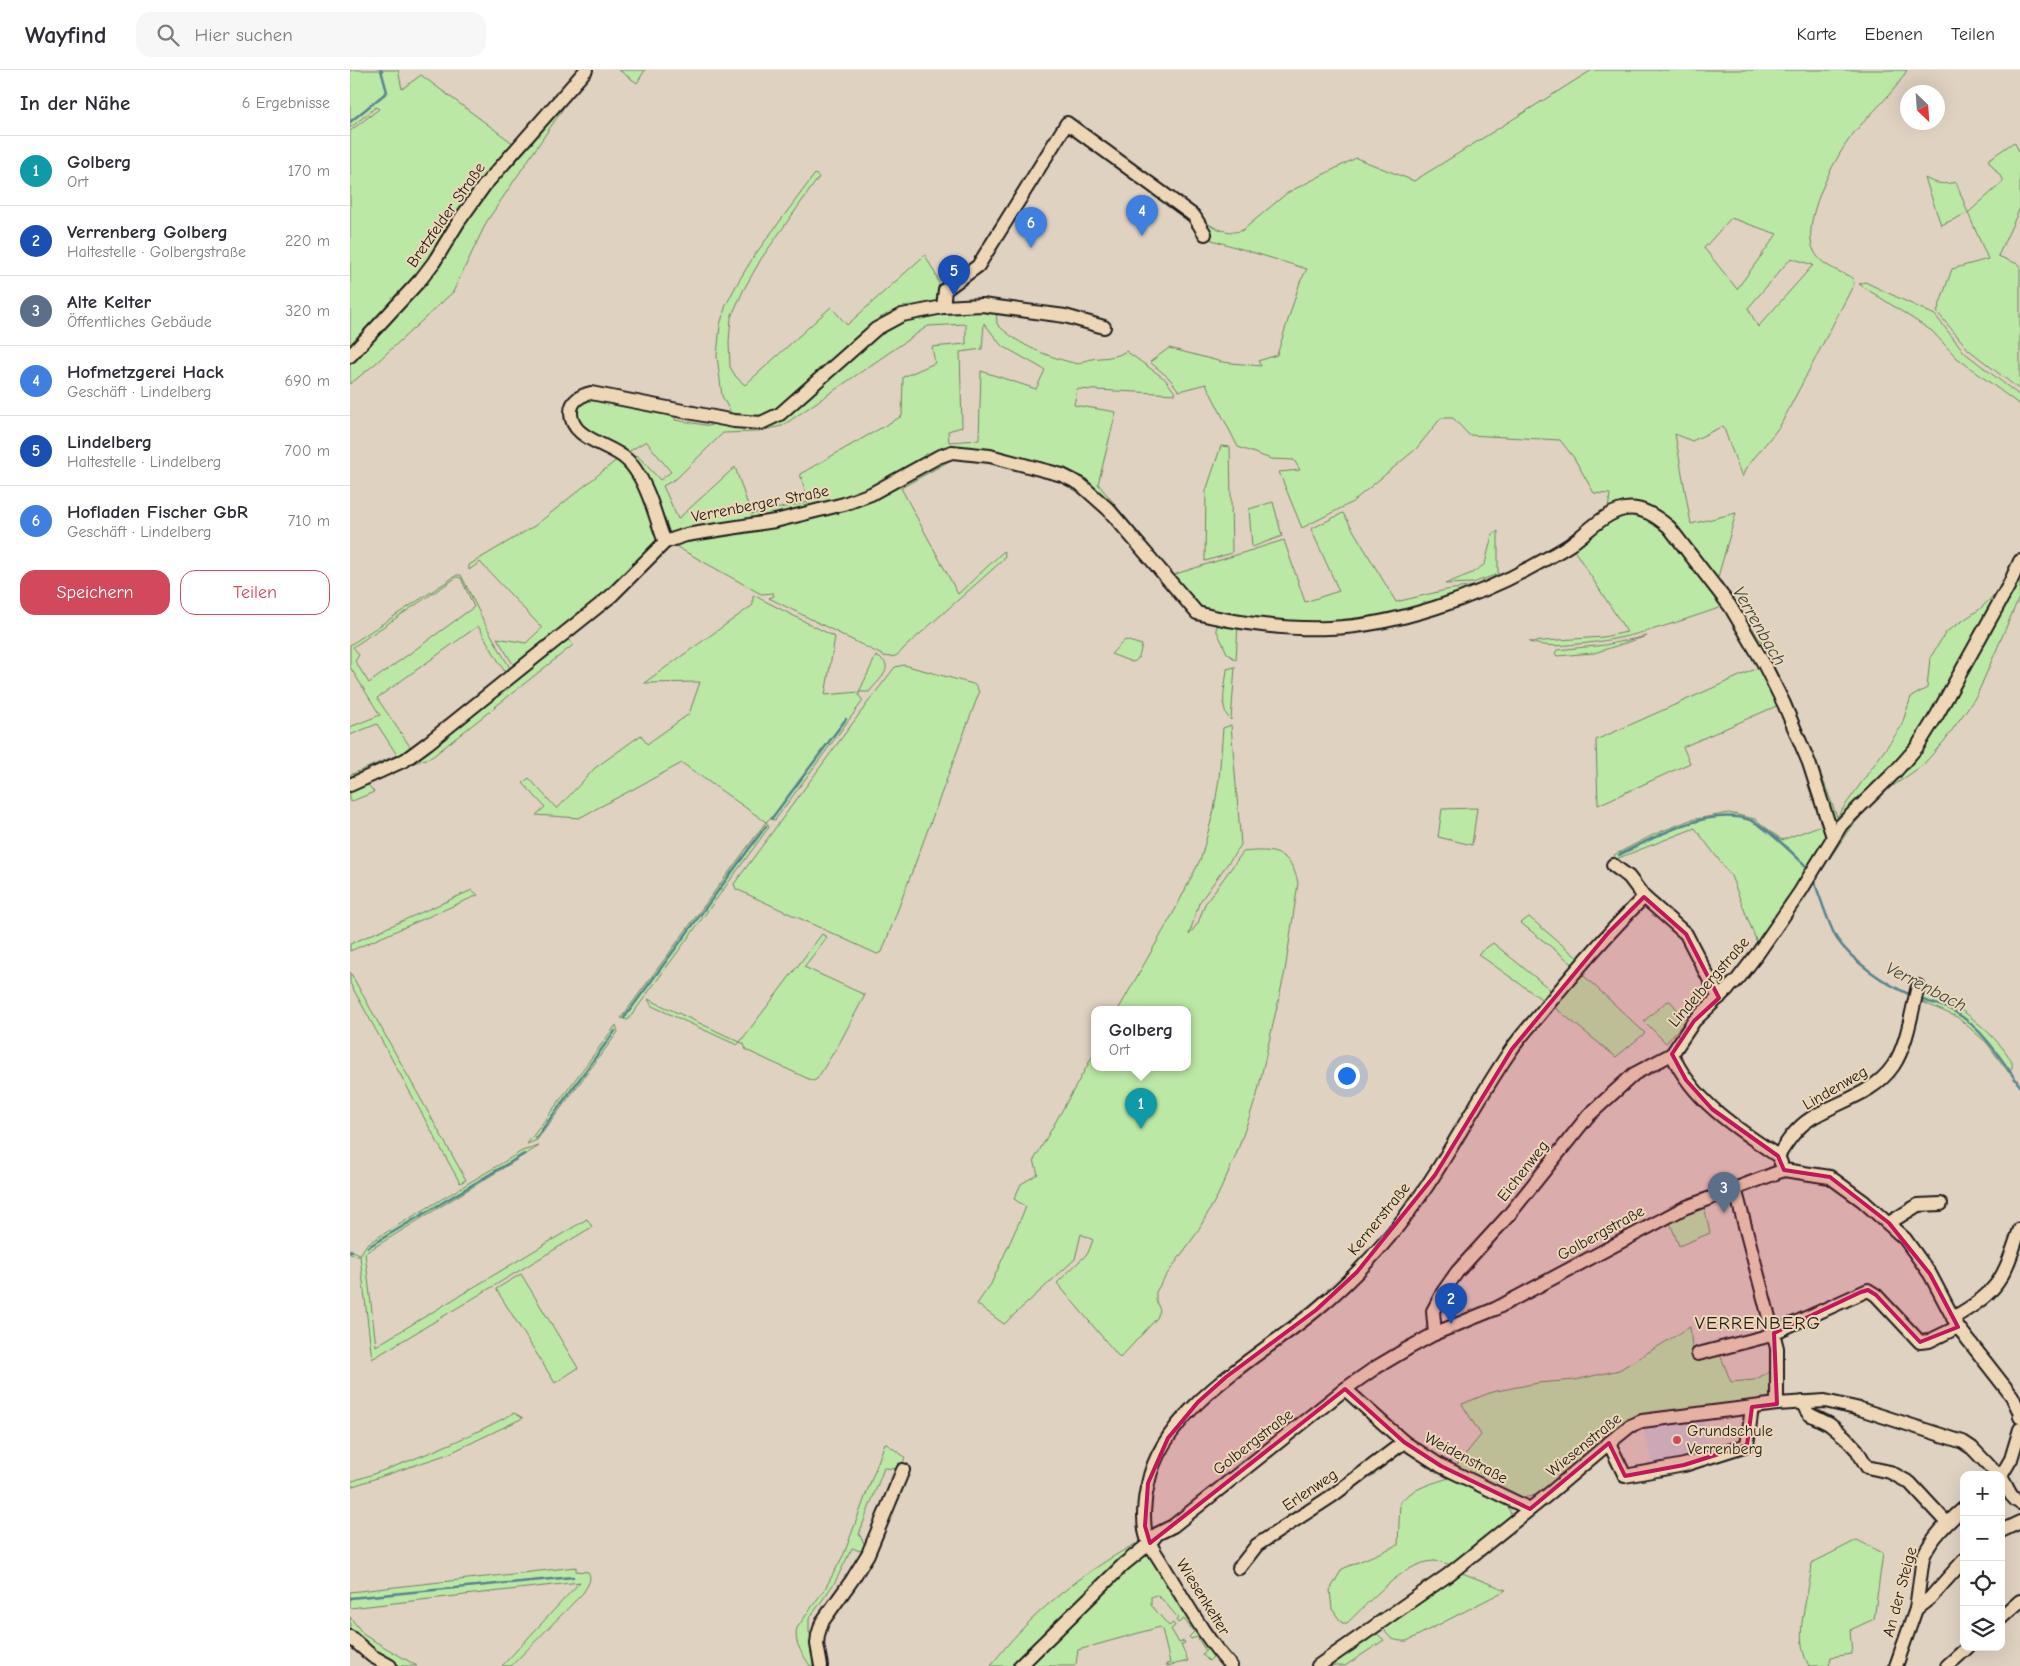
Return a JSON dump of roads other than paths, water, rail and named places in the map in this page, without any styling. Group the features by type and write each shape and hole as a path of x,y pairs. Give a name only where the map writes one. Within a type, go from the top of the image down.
{"street":[{"name":"Bretzfelder Straße","path":"350,356 421,279 484,186 586,70"},
{"path":"943,307 944,290 978,266 1067,123 1194,216 1204,234"},
{"path":"665,542 648,494 639,475 626,459 584,434 574,424 571,408 577,399 591,393 734,421 761,423 780,414 876,329 902,316 943,307 982,305 1065,316 1104,327"},
{"name":"Verrenberger Straße","path":"350,785 405,760 428,743 611,596 665,542 686,535 775,521 844,504 871,494 938,457 952,452 972,453 1039,468 1062,475 1080,484 1108,509 1197,613 1279,626 1329,628 1368,624 1451,601 1504,581 1569,546 1609,516 1624,509 1641,510 1657,517 1669,527 1725,600 1749,636 1784,704 1809,763 1833,837"},
{"name":"Lindelbergstraße","path":"1778,1156 1712,1109 1686,1080 1672,1054 1694,1021 1738,979 1776,928 1841,826 1917,747 2009,585 2020,561"},
{"path":"1613,865 1629,877 1644,898 1686,934 1719,998"},
{"name":"Kernerstraße","path":"1150,1543 1145,1526 1148,1483 1155,1461 1168,1438 1198,1402 1226,1377 1316,1310 1357,1272 1396,1228 1435,1175 1512,1049 1609,932 1644,898"},
{"name":"Lindenweg","path":"1778,1156 1795,1131 1811,1119 1862,1094 1882,1079 1893,1066 1902,1050 1918,986"},
{"name":"Eichenweg","path":"1435,1334 1434,1311 1452,1278 1508,1216 1588,1116 1634,1074 1656,1060 1672,1054"},
{"path":"1778,1156 1784,1170"},
{"name":"Golbergstraße","path":"1020,1666 1124,1564 1150,1543 1157,1534 1173,1526 1345,1389 1375,1368 1435,1334 1495,1309 1684,1208 1784,1170 1830,1177 1863,1201 1905,1239 1930,1274 1956,1322 2016,1391 2020,1418"},
{"path":"1735,1188 1774,1333 1778,1366 1777,1404"},
{"path":"1889,1223 1918,1205 1940,1204"},
{"path":"1698,1354 1774,1333 1868,1290 1876,1295 1920,1342 1929,1341 1956,1322 1995,1286 2006,1265 2020,1229"},
{"name":"Weidenstraße","path":"1345,1389 1404,1442 1441,1466 1530,1509"},
{"name":"Wiesenstraße","path":"1318,1666 1448,1575 1630,1426 1642,1421 1777,1404 1825,1401 1860,1409 1963,1442 1972,1448 1994,1471"},
{"path":"1804,1402 1809,1414 1829,1424 1845,1437 1857,1450 1867,1467 1890,1472 1910,1483 1947,1523"},
{"path":"1609,1443 1625,1476 1684,1465 1747,1446 1752,1407"},
{"path":"2005,1474 2015,1461 2020,1429"},
{"name":"Erlenweg","path":"1239,1568 1257,1545 1332,1496 1404,1442"},
{"path":"822,1666 817,1644 822,1622 868,1554 904,1470"},
{"name":"Wiesenstraße","path":"2005,1487 2008,1493 2020,1503"},
{"name":"An der Steige","path":"1896,1666 1916,1609 1923,1557 1947,1523 1960,1512"},
{"path":"2005,1529 2020,1522"},
{"name":"Wiesenkelter","path":"1150,1543 1190,1611 1220,1654 1231,1666"},
{"path":"1916,1609 1930,1598 1963,1561"},
{"path":"2005,1614 2020,1601"},
{"path":"350,1637 372,1656 390,1666"},
{"path":"1947,1666 1964,1651"}],"waterway":[{"path":"350,122 387,92 381,70"},
{"path":"772,818 846,719"},
{"path":"1619,855 1665,832 1700,820 1734,817 1756,823 1779,840 1806,866"},
{"path":"624,1018 766,826"},
{"name":"Verrenbach","path":"1814,881 1831,927 1844,948 1870,972 1911,995"},
{"name":"Verrenbach","path":"1918,998 1955,1012 1975,1027 1999,1055 2020,1086"},
{"path":"536,1138 615,1031"},
{"path":"368,1247 524,1154"},
{"path":"350,1598 573,1577"}],"place":[{"name":"Hofmetzgerei Hack","path":"1142,236"},
{"name":"Hofladen Fischer GbR","path":"1031,248"},
{"name":"Lindelberg","path":"954,296"},
{"name":"Golberg","path":"1141,1129"},
{"name":"Alte Kelter","path":"1724,1213"},
{"name":"Verrenberg Golberg","path":"1451,1324"},
{"name":"Grundschule Verrenberg","path":"1677,1440"}],"district":[{"name":"VERRENBERG","path":"1758,1323"}]}
